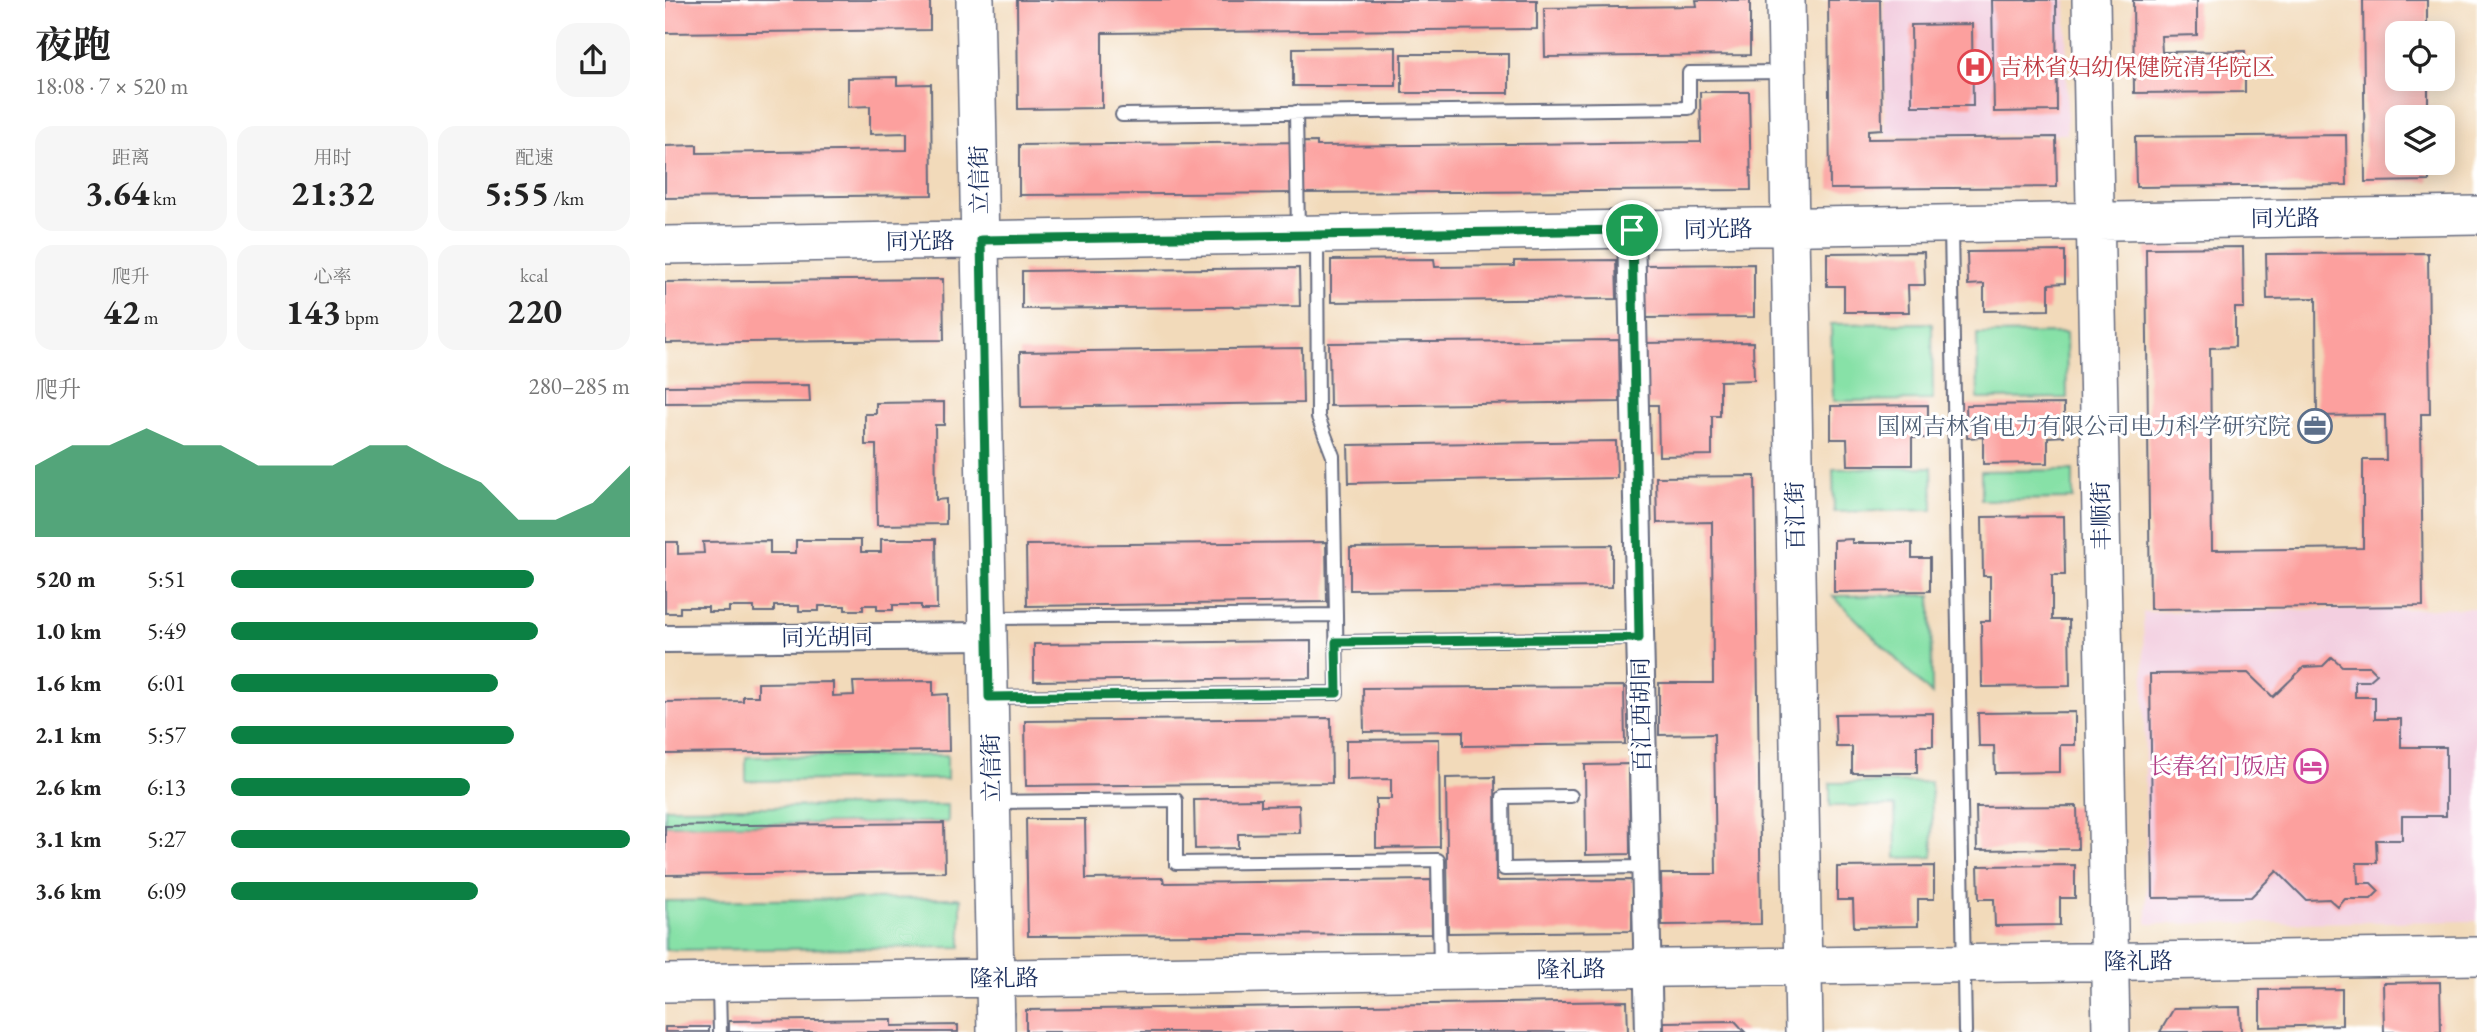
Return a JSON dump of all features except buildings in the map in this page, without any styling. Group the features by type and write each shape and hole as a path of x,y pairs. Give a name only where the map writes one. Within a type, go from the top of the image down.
{"street":[{"name":"立信街","path":"975,0 996,1032"},
{"name":"百汇街","path":"1786,0 1804,1032"},
{"name":"丰顺街","path":"2091,0 2111,1032"},
{"name":"同光路","path":"665,245 2477,215"},
{"name":"百汇西胡同","path":"1632,230 1649,1032"},
{"name":"同光胡同","path":"665,639 988,627"},
{"name":"隆礼路","path":"665,983 2477,956"}],"lane":[{"path":"1122,115 1689,108 1689,73 1787,72"},
{"path":"989,697 1337,693 1333,456 1318,417 1307,235 1296,112"},
{"path":"1951,224 1965,1032"},
{"path":"988,627 1336,615"},
{"path":"1336,642 1639,638"},
{"path":"1571,796 1503,797 1504,869 1645,867"},
{"path":"992,802 1176,800 1176,863 1438,860 1440,971"},
{"path":"719,982 720,1032"}],"shaded area":[{"name":"吉林省妇幼保健院清华院区","path":"1884,0 2066,0 2067,134 1885,136"},
{"name":"长春名门饭店","path":"2477,608 2477,921 2147,924 2143,612"}],"green space":[{"path":"1932,323 1933,400 1833,401 1831,324"},
{"path":"2066,333 2067,398 1978,399 1977,334"},
{"path":"1932,467 1933,510 1834,512 1833,469"},
{"path":"2073,470 2073,499 1981,500 1981,471"},
{"path":"1931,595 1932,695 1833,596"},
{"path":"947,755 947,779 746,781 746,757"},
{"path":"1931,782 1933,857 1896,858 1895,806 1830,806 1830,783"},
{"path":"948,805 948,822 665,825 665,808"},
{"path":"961,898 961,947 665,950 665,901"}],"place":[{"name":"吉林省妇幼保健院清华院区","path":"1975,67"},
{"name":"国网吉林省电力有限公司电力科学研究院","path":"2315,426"},
{"name":"长春名门饭店","path":"2311,766"}],"route":[{"path":"1632,230 1639,638 1336,642 1337,693 989,697 981,240 1632,230"}]}
